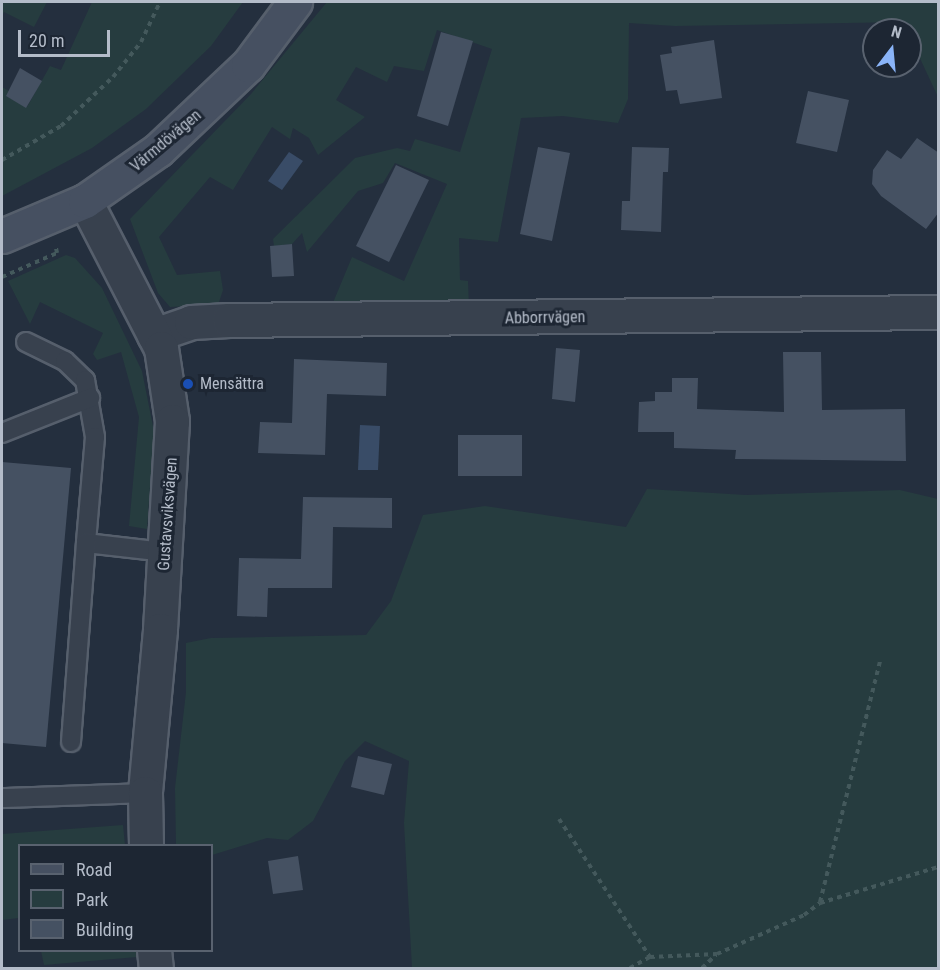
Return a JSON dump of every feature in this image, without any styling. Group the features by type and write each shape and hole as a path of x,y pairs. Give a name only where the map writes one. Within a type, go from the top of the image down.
{"main road":[{"name":"Värmdövägen","path":"2,236 85,201 158,150 210,105 248,65 295,2"}],"street":[{"name":"Gustavsviksvägen","path":"85,201 154,335 166,371 172,421 165,552 145,793 146,844"},
{"name":"Abborrvägen","path":"154,335 191,322 229,320 939,312"},
{"path":"154,952 156,969"}],"lane":[{"path":"26,342 65,361 85,380 90,398 95,437 71,742"},
{"path":"2,433 90,398"},
{"path":"86,543 165,552"},
{"path":"2,798 145,793"}],"path":[{"path":"2,160 61,126 113,77 141,42 160,2"},
{"path":"2,277 57,253"},
{"path":"820,903 880,661"},
{"path":"559,819 650,957"},
{"path":"702,969 717,954 804,915 820,903 939,867"},
{"path":"630,969 650,957 717,954"}],"green space":[{"path":"2,2 47,2 34,27 4,12 2,16"},
{"path":"92,2 243,2 211,46 146,109 92,148 2,196 2,87 9,91 6,96 27,107 50,66 61,70"},
{"path":"327,2 938,2 938,97 922,63 922,18 862,18 862,23 675,26 629,23 628,99 618,123 563,116 521,118 498,242 459,238 460,280 468,281 469,307 332,305 352,257 404,281 447,184 395,163 383,183 358,191 307,252 302,233 292,244 274,246 273,239 355,158 397,148 410,151 415,139 460,152 492,49 437,30 424,71 394,66 387,82 356,67 336,100 365,117 318,155 309,138 293,128 290,139 272,127 233,190 210,177 159,237 177,275 220,271 223,290 218,305 170,307 158,293 130,219 251,94"},
{"path":"66,255 75,258 102,288 142,371 154,431 147,529 129,526 139,417 121,352 97,360 93,354 103,333 40,302 30,324 8,281"},
{"path":"647,489 746,495 900,490 938,499 938,968 412,968 404,823 409,761 365,741 345,761 313,821 288,840 267,838 213,855 213,844 176,844 175,788 186,692 186,643 211,638 366,635 391,601 423,515 485,506 626,527"},
{"path":"123,825 125,844 18,844 18,918 2,920 2,834"},
{"path":"41,952 137,952 137,957 44,965"}],"water":[{"path":"289,152 303,161 282,190 268,181"},
{"path":"360,425 380,426 378,470 358,470"}],"building":[{"path":"441,32 473,41 448,126 417,116"},
{"path":"714,40 722,98 680,104 677,90 666,91 660,55 672,53 671,47"},
{"path":"20,68 42,81 26,108 6,96"},
{"path":"808,91 849,100 837,152 796,143"},
{"path":"917,138 939,153 939,212 926,229 881,196 872,184 873,170 887,150 901,159"},
{"path":"538,147 570,153 552,241 520,234"},
{"path":"632,147 669,148 668,172 663,172 661,232 621,230 622,201 630,201"},
{"path":"396,165 429,180 389,262 356,246"},
{"path":"292,244 294,276 272,277 270,246"},
{"path":"556,348 580,350 575,402 552,399"},
{"path":"783,352 821,352 822,410 905,409 906,461 735,459 736,450 674,448 674,432 638,432 639,402 655,401 655,392 672,392 672,378 698,378 697,409 784,412"},
{"path":"294,359 387,363 386,396 327,394 325,455 258,453 260,422 292,423"},
{"path":"458,435 522,435 522,476 458,476"},
{"path":"2,462 71,468 46,747 2,743"},
{"path":"303,497 392,498 392,528 333,527 332,588 268,588 267,617 237,616 239,558 301,559"},
{"path":"358,756 392,764 384,795 351,787"},
{"path":"298,856 303,890 273,894 268,861"}],"place":[{"name":"Mensättra","path":"188,384"}]}
